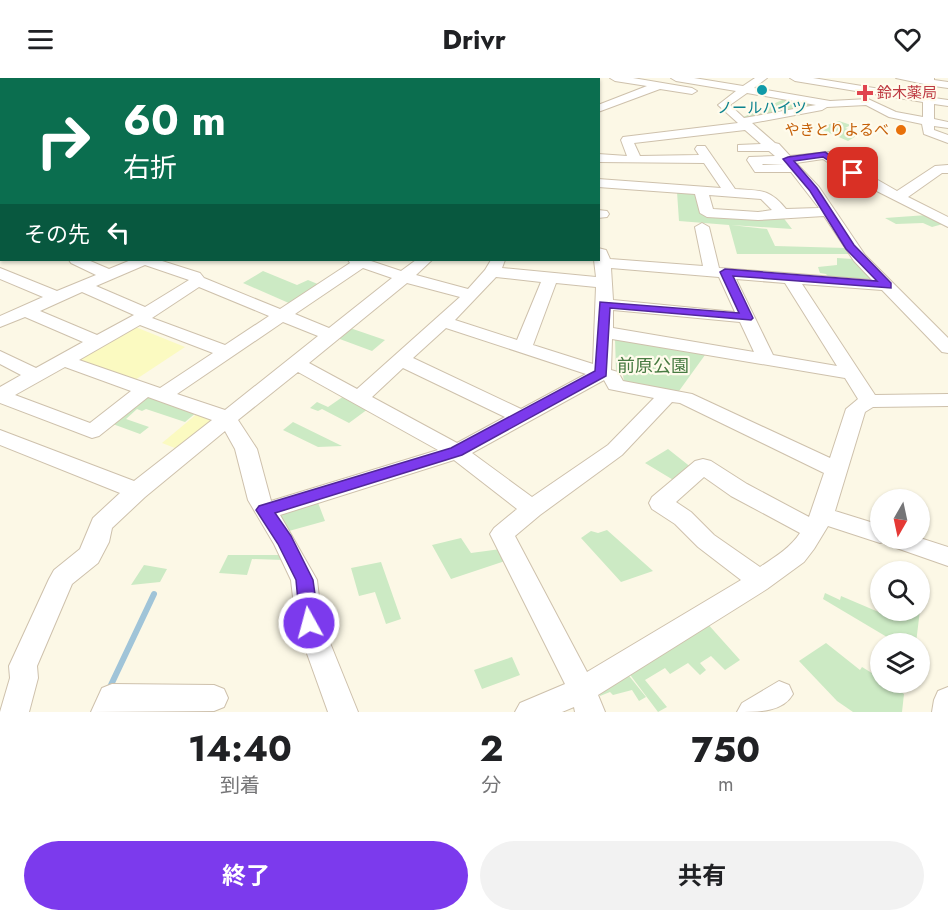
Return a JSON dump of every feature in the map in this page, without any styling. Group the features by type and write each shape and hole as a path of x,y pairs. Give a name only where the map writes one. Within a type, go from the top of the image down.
{"street":[{"path":"615,78 657,86 830,104 865,101 893,115 948,125"},
{"path":"600,108 657,86 668,78"},
{"path":"676,78 737,94"},
{"path":"762,78 723,105 775,147 791,164 829,213 850,247 946,344"},
{"path":"795,78 948,103"},
{"path":"901,78 928,80 948,85"},
{"path":"928,80 928,132 948,139"},
{"path":"717,172 647,173 627,140 711,132 708,129 747,124 810,111 830,104"},
{"path":"690,134 732,194"},
{"path":"742,148 775,147"},
{"path":"791,164 825,155 856,175 948,223"},
{"path":"600,158 708,159"},
{"path":"898,197 939,169 948,169"},
{"path":"600,183 763,195 770,198 782,213"},
{"path":"701,191 707,213 758,216 782,213 829,213"},
{"path":"702,227 719,272 747,318 766,359"},
{"path":"602,373 604,304 600,257 719,272 887,286"},
{"path":"78,261 109,274"},
{"path":"0,322 142,261"},
{"path":"147,261 194,276 198,281 330,335"},
{"path":"0,395 92,431 154,392 227,352 358,261 403,277 472,295"},
{"path":"14,712 24,678 23,666 58,586 63,577 89,556 98,542 101,524 137,491 424,261"},
{"path":"359,398 472,295 495,266 550,278 603,283"},
{"path":"0,273 57,297"},
{"path":"523,347 550,278"},
{"path":"790,278 869,401"},
{"path":"0,395 142,317 198,281"},
{"path":"81,286 142,317 227,352"},
{"path":"604,304 747,318"},
{"path":"25,311 98,342"},
{"path":"444,322 611,376 616,385 685,398 836,470"},
{"path":"603,332 852,374"},
{"path":"0,357 35,375"},
{"path":"62,360 227,418 246,449 258,500 281,533 304,580 309,623 343,712"},
{"path":"402,360 523,418"},
{"path":"296,363 457,452 532,509"},
{"path":"264,510 457,452 602,373"},
{"path":"586,701 502,534 532,509 615,450 668,395"},
{"path":"530,712 586,701 795,555 818,523 856,409 869,401 948,400"},
{"path":"0,437 137,491"},
{"path":"760,580 706,541 683,518 660,503 703,466 739,490 818,523 870,532"},
{"path":"925,549 948,557"},
{"path":"753,712 779,694"},
{"path":"106,712 112,697 214,698"},
{"path":"947,712 948,700"}],"green space":[{"path":"787,98 824,104 747,119 741,118"},
{"path":"839,121 851,125 845,128 861,133 848,141 818,128"},
{"path":"677,192 697,193 705,216 782,216 792,229 731,225 767,229 775,246 846,248 849,254 737,254 729,225 679,221"},
{"path":"927,215 943,224 932,227 923,223 896,224 885,218"},
{"path":"837,258 853,259 874,279 873,281 830,279 826,274 820,273 818,267 837,265"},
{"path":"263,271 297,285 308,280 320,285 291,304 243,283"},
{"path":"350,328 385,340 372,351 337,338"},
{"name":"前原公園","path":"615,338 705,355 679,391 624,382 623,375 616,371"},
{"path":"147,394 197,412 185,422 146,409 142,411 137,409 126,419 149,427 140,434 110,423"},
{"path":"344,396 368,409 349,423 322,409 318,411 310,408 317,402 328,407"},
{"path":"293,422 342,446 318,447 283,430"},
{"path":"668,449 692,468 675,481 645,463"},
{"path":"317,500 325,521 289,531 278,512"},
{"path":"607,530 653,571 621,582 581,538 591,531 598,533"},
{"path":"461,538 471,553 501,549 505,561 451,579 432,545"},
{"path":"228,555 282,555 284,560 252,559 247,575 219,573"},
{"path":"381,562 401,619 386,624 375,592 359,596 351,568"},
{"path":"144,565 167,569 160,582 131,585"},
{"path":"825,593 840,600 841,596 870,608 870,621 919,621 917,633 880,633 823,599"},
{"path":"706,622 740,660 725,670 711,656 700,663 706,670 700,675 688,663 670,674 665,668 645,680 667,707 658,712 628,672"},
{"path":"826,643 860,670 862,667 870,672 870,693 904,694 902,712 853,712 837,701 799,661"},
{"path":"512,657 520,675 482,689 474,670"},
{"path":"626,672 646,697 639,701 632,690 613,695 610,692 600,696 597,690"}],"sand":[{"path":"133,326 185,347 135,380 77,359"},
{"path":"198,413 214,419 180,450 162,443"}],"waterway":[{"path":"110,687 154,594"}],"place":[{"name":"ノールハイツ","path":"762,90"},
{"name":"鈴木薬局","path":"865,93"},
{"name":"やきとりよるべ","path":"901,130"}],"route":[{"path":"309,623 304,580 272,518 264,510 457,452 602,373 604,304 747,318 725,272 887,286 850,247 814,190 788,159 825,155 853,173"}]}
